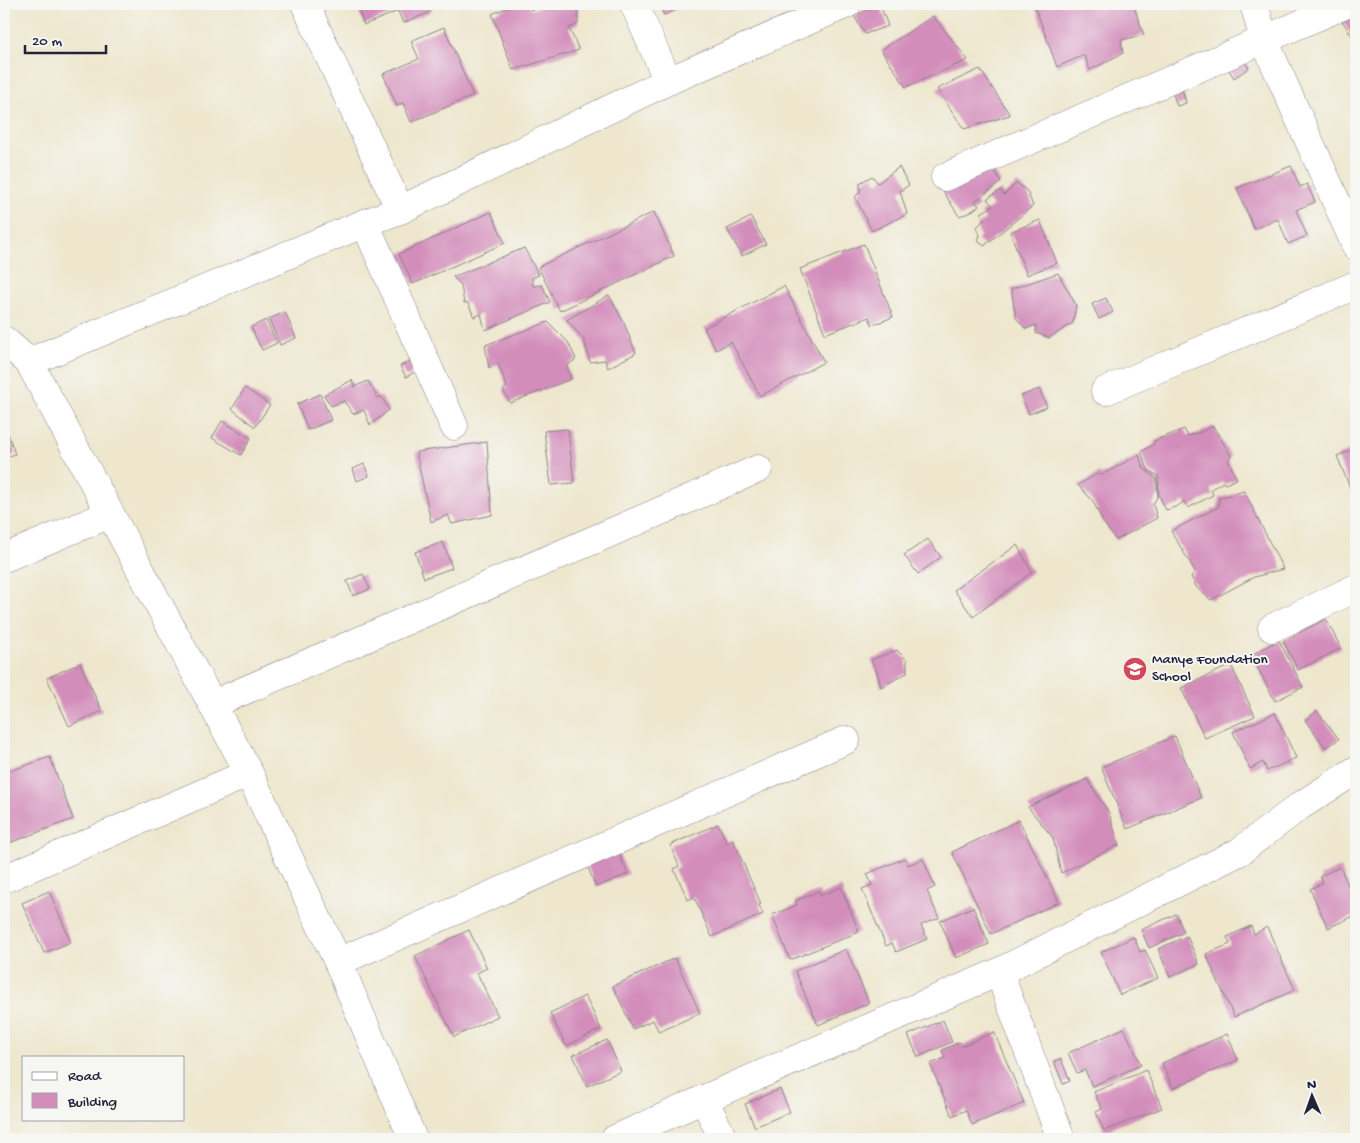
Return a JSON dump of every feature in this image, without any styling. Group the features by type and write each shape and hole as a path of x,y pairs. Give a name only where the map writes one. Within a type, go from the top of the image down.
{"street":[{"path":"305,4 400,210"},
{"path":"634,4 668,81"},
{"path":"28,362 400,210 668,81 847,4"},
{"path":"1254,4 1264,40 1356,246"},
{"path":"945,177 1347,4"},
{"path":"365,223 454,426"},
{"path":"1105,391 1356,285"},
{"path":"4,340 28,362 249,773 338,962 413,1139"},
{"path":"212,704 758,469"},
{"path":"4,558 110,514"},
{"path":"1272,628 1356,588"},
{"path":"338,962 846,740"},
{"path":"615,1139 999,972 1239,852 1300,806 1356,770"},
{"path":"4,879 249,773"},
{"path":"999,972 1061,1139"},
{"path":"704,1099 723,1139"}],"building":[{"path":"356,4 428,4 431,12 403,23 398,11 364,25"},
{"path":"516,4 528,4 531,10 547,4 574,4 578,7 578,24 569,28 579,50 513,70 492,14"},
{"path":"659,4 689,4 664,15"},
{"path":"880,4 888,26 865,34 854,16"},
{"path":"1034,4 1133,4 1144,35 1121,40 1123,53 1090,70 1084,55 1057,67"},
{"path":"1356,9 1356,37 1354,39 1341,19"},
{"path":"933,16 968,60 906,87 881,50"},
{"path":"444,27 473,96 411,122 403,103 397,106 383,74 419,59 411,41"},
{"path":"1240,54 1249,68 1234,78 1225,64"},
{"path":"980,69 1010,115 964,129 937,89"},
{"path":"1181,85 1186,103 1177,106 1171,88"},
{"path":"979,166 993,168 1001,182 975,201 979,206 969,213 959,216 943,191"},
{"path":"1291,166 1300,187 1307,184 1315,202 1296,210 1307,236 1288,244 1278,219 1254,229 1237,188"},
{"path":"899,167 909,185 900,191 907,214 872,231 855,197 860,192 860,183 872,176 878,183"},
{"path":"1017,183 1027,191 1033,206 984,246 978,240 980,236 977,227 985,219 981,213 993,206 987,199 1000,190 1004,195"},
{"path":"491,212 505,243 413,284 399,254"},
{"path":"654,212 674,256 560,311 538,267"},
{"path":"751,217 766,244 742,256 727,229"},
{"path":"1040,220 1057,263 1027,275 1010,232"},
{"path":"864,244 893,317 872,325 869,317 825,334 800,269"},
{"path":"524,248 539,275 532,278 533,286 542,285 550,302 485,330 481,314 474,317 468,303 464,303 461,285 453,277"},
{"path":"1058,273 1076,305 1073,323 1049,338 1036,333 1036,325 1026,329 1016,318 1011,289"},
{"path":"784,286 824,362 760,396 731,342 716,350 704,328"},
{"path":"609,295 624,323 636,353 608,368 605,360 590,362 584,340 567,320"},
{"path":"1106,298 1113,312 1099,319 1092,304"},
{"path":"285,312 296,338 280,345 269,319"},
{"path":"266,320 277,343 262,350 251,327"},
{"path":"548,322 568,342 576,359 567,366 571,379 510,403 503,390 507,387 498,364 489,368 485,345"},
{"path":"413,360 418,370 406,377 400,366"},
{"path":"352,380 354,387 368,381 378,398 381,396 389,410 370,425 364,410 353,414 344,401 331,406 324,395"},
{"path":"245,388 270,405 255,427 232,409"},
{"path":"1039,389 1047,407 1029,414 1021,396"},
{"path":"320,394 331,420 308,430 297,404"},
{"path":"222,421 251,438 241,455 212,438"},
{"path":"4,422 15,454 4,458"},
{"path":"1213,426 1231,456 1228,460 1237,479 1225,484 1223,482 1211,489 1213,495 1188,508 1184,501 1178,506 1166,510 1159,495 1158,476 1148,470 1141,452 1154,444 1154,441 1184,429 1188,436"},
{"path":"568,429 574,483 551,485 544,431"},
{"path":"487,442 492,515 452,524 448,515 431,522 416,452"},
{"path":"1356,448 1356,502 1337,456"},
{"path":"1139,455 1144,469 1156,478 1158,496 1153,504 1157,518 1116,540 1103,522 1093,501 1078,485 1099,473 1101,475"},
{"path":"364,464 369,476 357,481 353,469"},
{"path":"1244,491 1283,569 1254,577 1211,600 1197,588 1191,577 1195,571 1171,531 1218,507 1219,498"},
{"path":"928,539 941,557 918,574 904,555"},
{"path":"443,542 452,568 424,578 415,552"},
{"path":"1017,545 1032,572 973,617 954,590"},
{"path":"363,574 370,589 353,596 347,581"},
{"path":"1326,619 1341,648 1298,670 1283,641"},
{"path":"1279,640 1303,687 1275,701 1251,655"},
{"path":"897,650 907,660 907,673 881,687 871,660"},
{"path":"80,663 102,711 69,726 47,678"},
{"path":"1231,665 1255,716 1205,738 1181,688"},
{"path":"1317,711 1339,739 1326,748 1305,720"},
{"path":"1275,713 1296,758 1267,771 1263,762 1250,769 1233,732"},
{"path":"1175,736 1201,798 1127,829 1101,767"},
{"path":"50,757 73,819 4,845 4,773"},
{"path":"1087,779 1109,813 1119,845 1061,873 1053,838 1028,807"},
{"path":"1019,820 1059,902 991,934 952,852"},
{"path":"718,824 727,843 733,840 761,904 759,905 763,914 712,937 694,897 688,900 674,869 679,866 670,845"},
{"path":"615,845 628,874 596,887 584,858"},
{"path":"905,858 908,865 923,859 935,887 927,891 939,918 921,925 927,939 896,952 892,943 886,946 862,889 872,885 867,874"},
{"path":"1340,867 1356,902 1356,915 1328,928 1310,889 1323,883 1320,876"},
{"path":"841,887 859,932 790,960 772,915 797,905 795,901 819,891 820,896"},
{"path":"49,891 71,942 44,953 22,903"},
{"path":"973,907 989,944 956,958 940,921"},
{"path":"1176,914 1184,932 1149,948 1141,930"},
{"path":"1251,926 1254,934 1267,927 1295,990 1234,1017 1206,954 1230,944 1227,937"},
{"path":"469,930 487,968 477,973 498,1016 454,1037 415,956"},
{"path":"1187,936 1199,964 1170,977 1158,949"},
{"path":"1134,937 1140,952 1145,950 1158,978 1120,995 1101,952"},
{"path":"846,949 869,1003 818,1025 795,971"},
{"path":"675,958 700,1013 659,1032 653,1020 633,1029 613,986"},
{"path":"585,996 601,1029 566,1046 550,1013"},
{"path":"943,1020 952,1042 918,1057 908,1035"},
{"path":"1124,1028 1141,1065 1092,1086 1085,1070 1077,1073 1068,1053"},
{"path":"994,1032 1024,1103 972,1125 966,1110 952,1116 930,1064 945,1058 942,1050 960,1042 962,1046"},
{"path":"1227,1034 1238,1060 1173,1088 1162,1063"},
{"path":"607,1040 621,1071 587,1086 573,1055"},
{"path":"1061,1059 1070,1081 1063,1084 1054,1061"},
{"path":"1146,1070 1162,1108 1104,1131 1096,1112 1102,1109 1094,1092"},
{"path":"780,1089 790,1112 755,1127 745,1104"}],"place":[{"name":"Manye Foundation School","path":"1135,669"}]}
